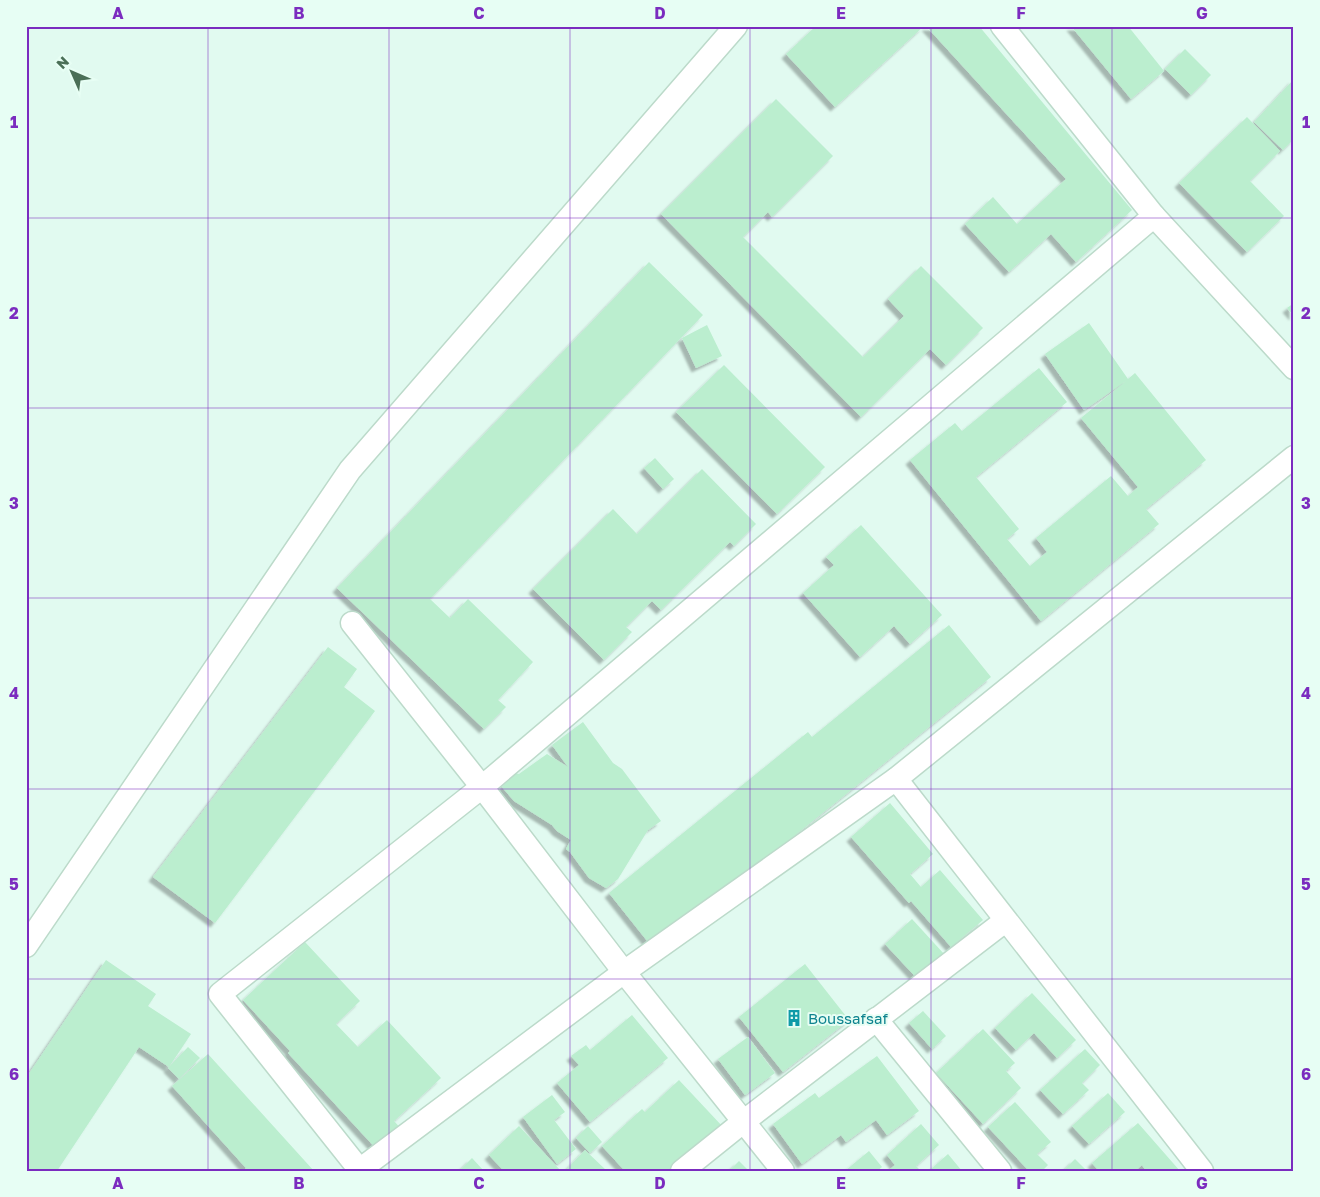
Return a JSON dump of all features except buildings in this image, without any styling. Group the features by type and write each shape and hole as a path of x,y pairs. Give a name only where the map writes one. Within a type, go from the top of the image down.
{"street":[{"path":"27,944 350,470 736,26"},
{"path":"1002,26 1154,216 1294,368"},
{"path":"1154,216 482,787 220,994 358,1170 624,972 896,779 1294,457"},
{"path":"352,623 482,787 624,972 783,1171"},
{"path":"896,779 1202,1171"},
{"path":"682,1171 742,1122 1005,921"},
{"path":"876,1019 1000,1171"}],"place":[{"name":"Boussafsaf","path":"794,1018"}]}
